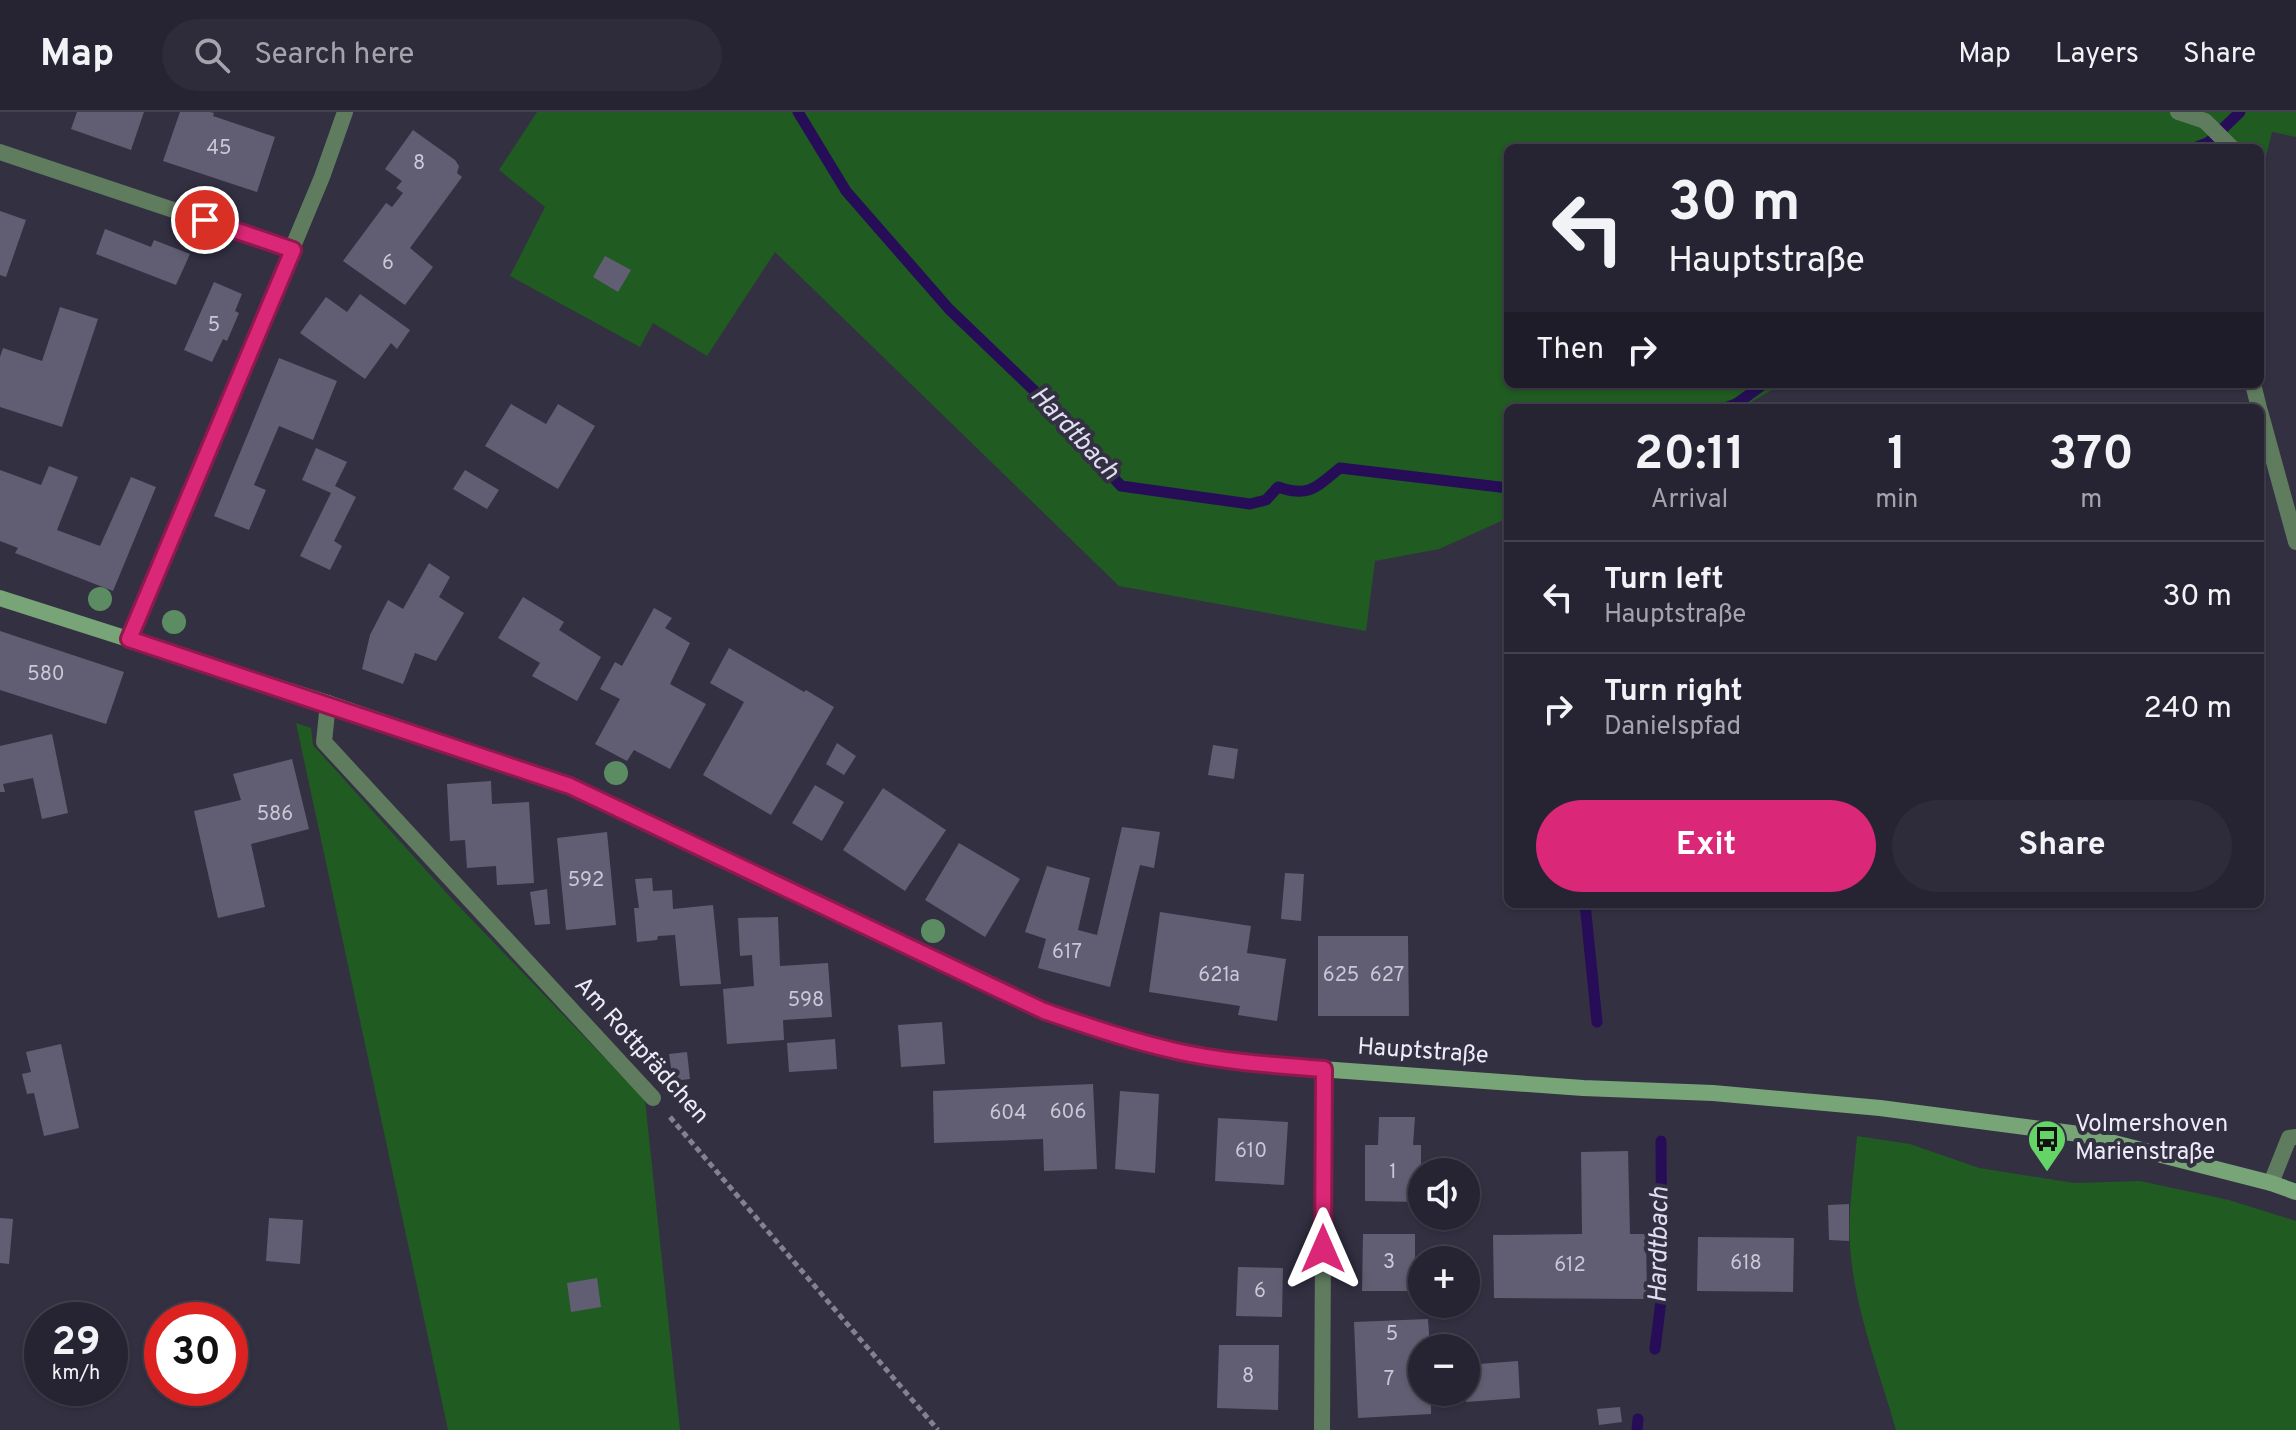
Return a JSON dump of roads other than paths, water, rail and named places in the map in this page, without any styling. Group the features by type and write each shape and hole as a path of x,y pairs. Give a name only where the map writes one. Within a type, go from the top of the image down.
{"main road":[{"name":"Hauptstraße","path":"0,598 328,703 570,786 1044,1011 1110,1034 1178,1052 1251,1064 1583,1088 1713,1093 1880,1108 2079,1134 2296,1192"}],"street":[{"path":"129,639 293,250 345,112"},
{"path":"2178,112 2205,121 2228,144"},
{"path":"0,152 293,250"},
{"path":"2264,425 2296,542"},
{"name":"Am Rottpfädchen","path":"328,703 324,742 653,1098"},
{"path":"1322,1430 1324,1069"},
{"path":"2271,1183 2289,1138 2296,1137"}],"waterway":[{"name":"Hardtbach","path":"798,112 846,191 949,309 1045,401 1121,486 1250,504 1266,500 1278,487 1298,491 1312,489 1340,468 1504,488"},
{"path":"2204,144 2240,112"},
{"path":"1736,404 1758,388"},
{"name":"Hardtbach","path":"1585,908 1597,1022"},
{"name":"Hardtbach","path":"1655,1349 1662,1293 1661,1141"},
{"name":"Hardtbach","path":"1637,1430 1638,1419"}],"place":[{"name":"Volmershoven Marienstraße","path":"2047,1173"}]}
